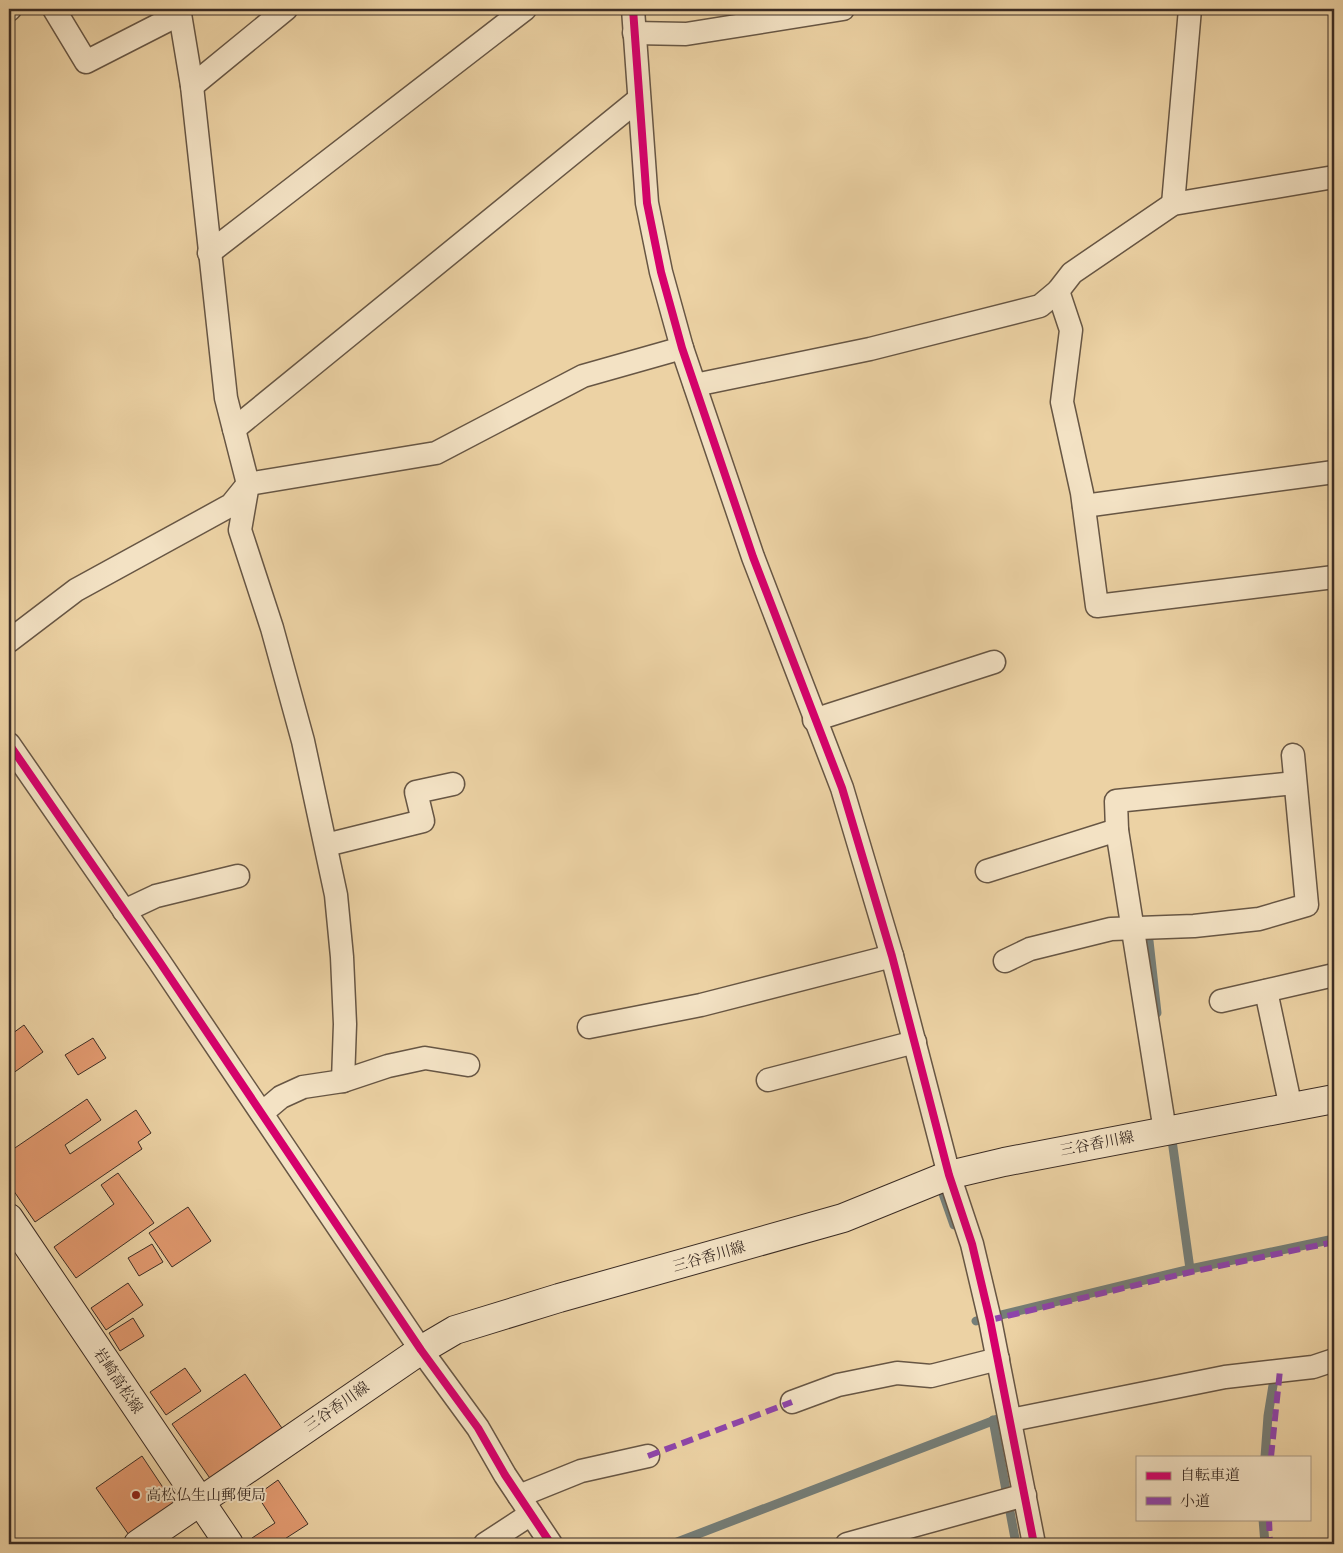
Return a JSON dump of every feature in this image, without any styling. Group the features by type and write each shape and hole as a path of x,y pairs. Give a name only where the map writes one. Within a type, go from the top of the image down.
{"main road":[{"name":"三谷香川線","path":"138,1544 421,1350 455,1330 558,1298 843,1218 949,1175 1334,1099"},
{"name":"岩崎高松線","path":"10,1221 228,1544"}],"street":[{"path":"54,9 86,62 181,11 192,86 226,398 248,484 240,530 272,628 298,722 336,895 342,958 345,1024 343,1080"},
{"path":"192,86 286,9"},
{"path":"210,252 525,9"},
{"path":"633,9 647,203 661,272 682,348 753,558 814,720 842,788 892,956 949,1175 972,1244 1011,1420 1034,1544"},
{"path":"634,33 686,34 843,9"},
{"path":"1173,204 1190,9"},
{"path":"234,429 639,99"},
{"path":"695,386 870,349 1040,306 1058,291 1072,273 1173,204 1334,177"},
{"path":"1058,291 1071,330 1062,402 1084,506 1096,606 1334,577"},
{"path":"9,640 76,590 231,505 248,484 436,453 583,376 682,348"},
{"path":"1084,506 1334,472"},
{"path":"814,720 994,662"},
{"path":"9,744 262,1113 421,1350 478,1428 551,1544"},
{"path":"1005,961 1030,949 1111,929 1194,926 1259,919 1307,905 1293,755"},
{"path":"1164,1132 1134,928 1117,830 1116,800 1295,783"},
{"path":"326,845 423,821 416,792 453,784"},
{"path":"987,871 1117,830"},
{"path":"124,911 156,896 238,876"},
{"path":"589,1027 702,1005 892,956"},
{"path":"1221,1001 1334,976"},
{"path":"1266,991 1291,1108"},
{"path":"768,1080 915,1042"},
{"path":"262,1113 282,1097 303,1087 343,1080 388,1066 425,1058 468,1064"},
{"path":"792,1402 838,1385 897,1373 931,1376 998,1359"},
{"path":"1011,1420 1225,1377 1313,1367 1334,1360"},
{"path":"485,1544 525,1505 581,1471 648,1456"},
{"path":"847,1544 1025,1495"}],"building":[{"path":"24,1025 43,1052 9,1076 9,1036"},
{"path":"93,1038 106,1058 78,1075 65,1055"},
{"path":"87,1099 101,1120 65,1145 70,1154 136,1110 151,1133 138,1142 142,1149 35,1222 9,1184 9,1152"},
{"path":"118,1173 154,1223 76,1278 54,1247 114,1204 101,1185"},
{"path":"188,1207 211,1241 172,1267 149,1233"},
{"path":"152,1244 163,1262 139,1276 128,1258"},
{"path":"128,1283 143,1305 106,1330 91,1308"},
{"path":"133,1318 144,1336 120,1351 109,1333"},
{"path":"185,1368 201,1391 166,1415 150,1392"},
{"path":"245,1374 286,1434 214,1484 172,1424"},
{"path":"142,1456 174,1504 129,1535 96,1488"},
{"path":"278,1480 308,1524 277,1544 257,1544 252,1538 275,1523 257,1495"}],"waterway":[{"path":"1149,941 1157,1013"},
{"path":"1171,1133 1190,1269"},
{"path":"941,1188 954,1225"},
{"path":"976,1321 1190,1269 1334,1239"},
{"path":"1265,1456 1268,1416 1275,1373"},
{"path":"672,1544 1008,1415"},
{"path":"993,1420 1016,1544"},
{"path":"1263,1520 1265,1544"}],"marked path":[{"path":"990,1320 1191,1272 1334,1242"},
{"path":"1271,1456 1280,1370"},
{"path":"648,1456 792,1402"},
{"path":"1269,1520 1270,1544"}],"cycle path":[{"path":"633,9 647,203 661,272 682,348 753,557 842,788 892,956 949,1175 972,1244 990,1320 1034,1544"},
{"path":"9,744 159,961 421,1350 478,1428 505,1475 551,1544"}],"place":[{"name":"高松仏生山郵便局","path":"136,1495"}]}
